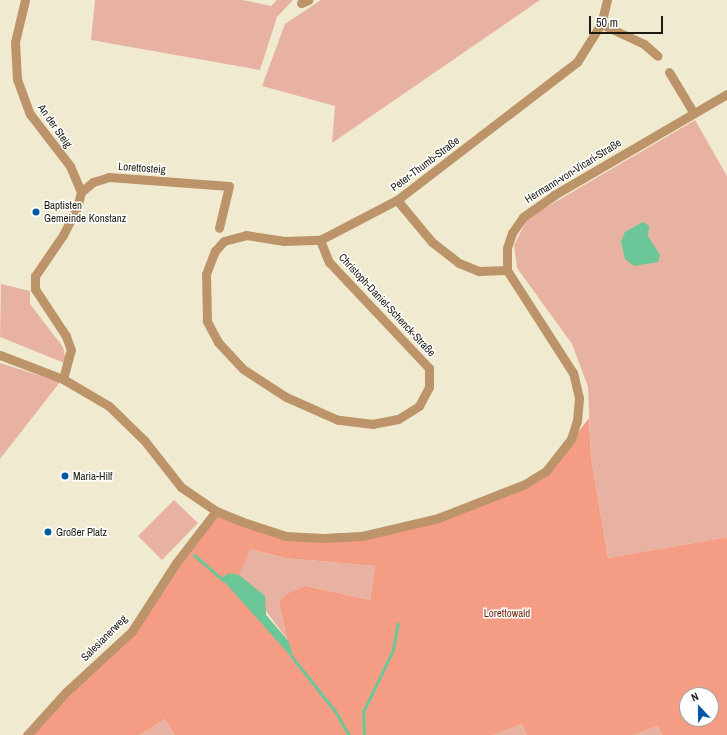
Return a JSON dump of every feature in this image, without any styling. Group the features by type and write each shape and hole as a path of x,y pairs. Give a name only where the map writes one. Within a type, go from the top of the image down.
{"street":[{"name":"An der Steig","path":"24,0 15,42 17,79 30,114 70,166 81,192"},
{"name":"Peter-Thumb-Straße","path":"224,242 246,235 283,241 320,240 397,200 577,62 601,24 607,0"},
{"path":"601,24 644,44 658,56"},
{"path":"669,72 694,112"},
{"name":"Hermann-von-Vicari-Straße","path":"507,270 507,248 523,216 694,112 727,94"},
{"name":"Lorettosteig","path":"81,192 93,182 109,177 229,186 219,228"},
{"path":"63,379 71,350 66,336 34,289 35,276 63,235 77,208 81,192"},
{"path":"0,355 63,379 109,406 144,440 181,487 216,511 286,536 362,536 438,518 525,484 546,471 571,439 579,398 573,373 562,351 507,270 479,271 459,263 432,242 397,200"},
{"name":"Christoph-Daniel-Schenck-Straße","path":"224,242 215,251 206,274 207,321 218,342 243,369 286,397 338,420 373,424 398,419 419,406 429,387 429,368 329,262 320,240"},
{"name":"Salesianerweg","path":"27,735 66,692 132,631 176,563 216,511"}],"shaded area":[{"path":"95,0 243,0 271,6 277,0 293,0 277,17 260,70 91,40"},
{"path":"321,0 540,0 332,143 335,106 262,86 285,24"},
{"path":"695,120 727,176 727,537 608,558 591,457 588,387 572,344 517,268 514,245 528,218"},
{"path":"643,222 649,226 648,236 660,255 658,262 634,266 625,259 621,242 625,232"},
{"path":"1,284 30,291 30,304 63,347 67,364 0,337"},
{"path":"0,363 60,382 0,459"},
{"path":"174,500 198,523 162,560 138,536"},
{"path":"213,531 250,549 285,558 375,566 370,600 308,586 279,601 289,642 239,575"},
{"path":"229,573 239,575 265,596 266,615 289,642 294,660 221,578"},
{"path":"165,719 175,735 140,735"},
{"path":"522,724 527,735 493,735"},
{"path":"658,726 662,735 633,735"}],"green space":[{"name":"Lorettowald","path":"589,418 591,457 608,558 727,537 727,735 662,735 658,726 633,735 527,735 522,724 493,735 175,735 165,719 140,735 27,735 132,631 216,511 286,536 390,531 525,484 560,456","holes":["250,549 285,558 375,566 370,600 307,586 289,593 279,601 288,641 266,615 265,596 239,575"]}],"waterway":[{"path":"194,555 223,580"},
{"path":"364,735 363,712 393,650 398,623"},
{"path":"292,657 335,711 349,735"}],"place":[{"name":"Baptisten Gemeinde Konstanz","path":"36,212"},
{"name":"Maria-Hilf","path":"65,476"},
{"name":"Großer Platz","path":"48,532"}]}
